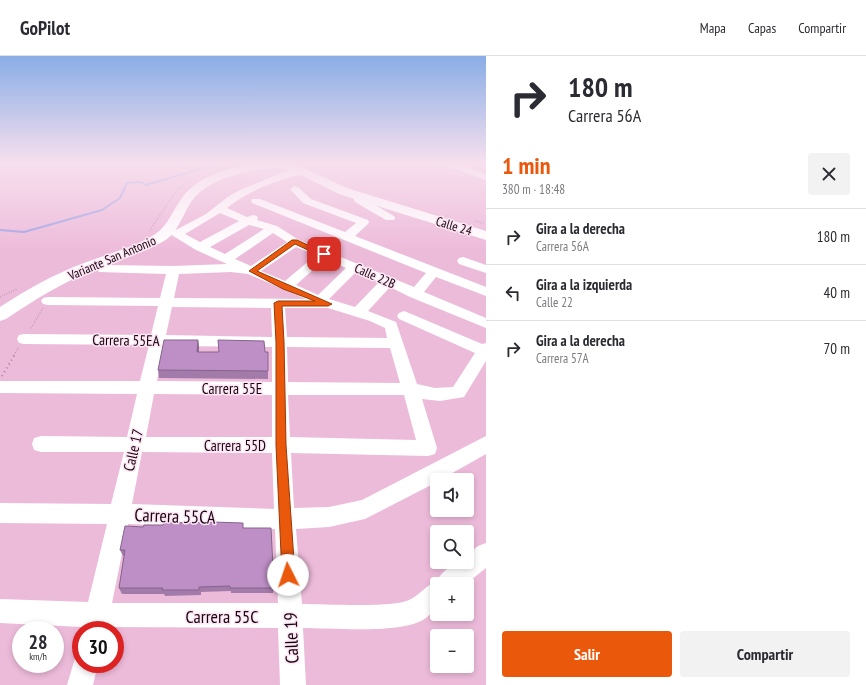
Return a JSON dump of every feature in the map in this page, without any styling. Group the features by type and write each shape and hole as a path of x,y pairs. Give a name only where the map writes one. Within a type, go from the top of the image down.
{"main road":[{"name":"Variante San Antonio","path":"0,302 53,274 147,237 156,229 181,192"},
{"name":"Variante San Antonio","path":"0,315 35,293 78,271 164,236 186,200 193,192"},
{"name":"Calle 24","path":"350,192 486,236"},
{"name":"Calle 24","path":"365,192 486,230"}],"street":[{"path":"243,192 233,198 210,216 176,234 252,271 282,295"},
{"path":"299,192 304,200 364,222 347,237"},
{"path":"357,195 359,200 390,218"},
{"path":"256,201 486,292"},
{"path":"200,247 272,208"},
{"name":"Calle 22B","path":"220,209 247,221 273,228 324,254 486,323"},
{"path":"103,269 173,270 231,268 252,271 291,238 307,221"},
{"path":"226,259 273,228"},
{"path":"282,295 324,254"},
{"path":"464,261 486,269"},
{"path":"324,302 355,267"},
{"name":"Calle 17","path":"95,621 118,514 159,340 173,270"},
{"path":"412,389 396,343 398,320 418,295 434,271"},
{"path":"359,312 388,281"},
{"path":"48,300 166,302 282,295 324,302 381,319 398,320 485,350"},
{"name":"Calle 19","path":"282,295 280,342 281,445 284,519 291,617 293,685"},
{"name":"Carrera 55EA","path":"24,339 396,343"},
{"name":"Carrera 55E","path":"0,387 412,389 425,394 441,396 458,392 485,350"},
{"name":"Carrera 55D","path":"41,444 281,445 428,448 412,389"},
{"name":"Carrera 55CA","path":"0,513 118,514 284,519 329,517 350,514 365,509 484,449"},
{"path":"457,577 486,554"},
{"name":"Carrera 55C","path":"124,622 291,617 393,616 414,611 430,598"},
{"name":"Carrera 55C","path":"0,611 79,621"},
{"path":"80,685 83,673"}],"building":[{"path":"164,340 198,340 197,352 219,352 218,340 264,341 265,352 268,352 268,371 158,370"},
{"path":"164,523 243,523 243,528 271,528 274,588 230,588 230,586 199,587 199,590 162,590 163,588 119,588 125,550 120,550 125,526 143,527 144,525 163,525"}],"waterway":[{"path":"0,230 24,232 102,210 120,198 123,192"}],"route":[{"path":"288,575 281,445 278,303 328,304 252,271 295,242 324,254"}]}
